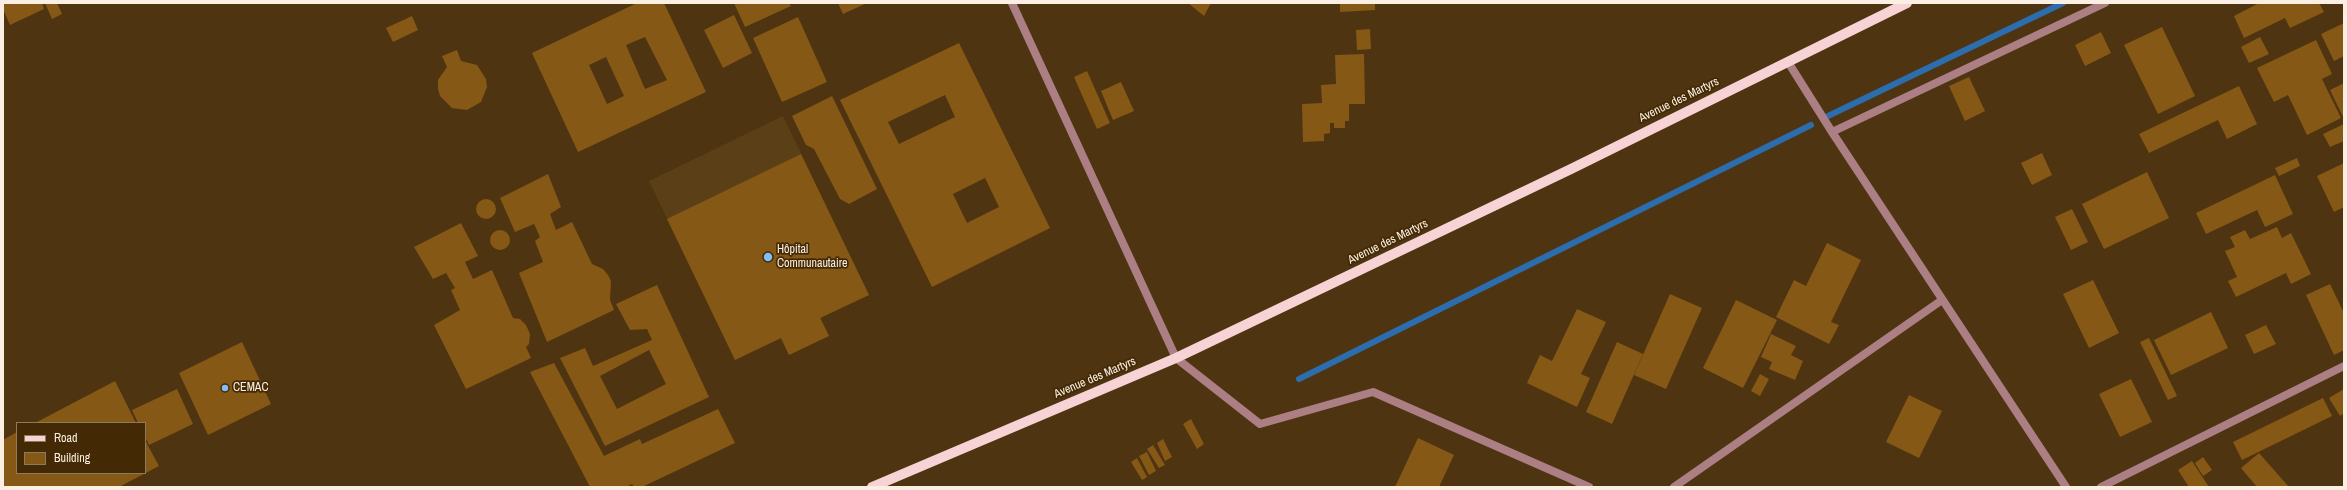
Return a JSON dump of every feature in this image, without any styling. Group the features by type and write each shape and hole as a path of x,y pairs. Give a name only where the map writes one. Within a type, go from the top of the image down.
{"main road":[{"name":"Avenue des Martyrs","path":"872,487 1176,358 1571,169 1906,3"}],"street":[{"path":"1012,3 1176,358 1260,424 1373,392 1589,487"},
{"path":"1832,132 2105,3"},
{"path":"1788,62 1832,132 2066,487"},
{"path":"1674,487 1942,300"},
{"path":"2101,487 2344,366"}],"shaded area":[{"name":"Hôpital Communautaire","path":"783,116 869,295 821,318 829,336 789,355 781,338 735,360 649,181"}],"building":[{"path":"7,3 42,3 44,9 10,25 3,9 3,5"},
{"path":"45,3 57,3 62,14 52,19"},
{"path":"637,3 664,3 706,92 578,152 532,53","holes":["645,37 667,80 645,89 626,45","606,57 624,96 607,104 589,65"]},
{"path":"734,3 789,3 791,6 745,27"},
{"path":"838,3 867,3 843,14"},
{"path":"1188,3 1211,3 1204,16"},
{"path":"1340,3 1375,3 1375,10 1340,12"},
{"path":"2259,3 2319,3 2324,12 2290,28 2285,18 2244,38 2234,16"},
{"path":"734,15 752,53 723,68 704,30"},
{"path":"412,16 418,30 393,42 386,28"},
{"path":"798,17 827,82 782,102 753,38"},
{"path":"2344,23 2344,56 2334,61 2321,34"},
{"path":"2162,27 2195,96 2158,114 2124,45"},
{"path":"1370,29 1371,49 1357,50 1356,30"},
{"path":"2101,32 2111,53 2085,66 2075,45"},
{"path":"2260,37 2269,54 2249,63 2241,47"},
{"path":"2316,40 2332,74 2322,79 2341,118 2307,135 2288,95 2274,102 2257,68"},
{"path":"959,43 1050,228 932,287 840,100","holes":["945,95 955,117 899,144 888,122","985,178 999,207 967,223 953,194"]},
{"path":"457,50 461,61 477,65 486,79 487,87 481,102 467,110 452,108 440,96 438,89 438,80 447,67 442,56"},
{"path":"1364,54 1365,104 1349,104 1349,121 1345,121 1345,128 1334,128 1334,123 1330,123 1330,133 1324,134 1324,141 1303,142 1302,104 1322,103 1321,85 1336,84 1335,55"},
{"path":"1087,71 1110,123 1097,129 1074,77"},
{"path":"1969,77 1985,111 1965,121 1949,86"},
{"path":"1121,82 1134,111 1113,120 1101,91"},
{"path":"2344,83 2344,119 2330,90"},
{"path":"2239,86 2257,124 2227,139 2218,120 2149,153 2139,134"},
{"path":"832,96 877,189 849,204 840,199 814,149 806,145 792,116"},
{"path":"2344,124 2344,141 2330,147 2323,134"},
{"path":"2042,153 2052,175 2032,185 2021,163"},
{"name":"Hôpital Communautaire","path":"801,154 869,295 820,318 829,336 789,355 781,338 735,360 667,219"},
{"path":"2297,158 2300,166 2279,176 2275,168"},
{"path":"2344,163 2344,207 2334,212 2317,176"},
{"path":"2147,172 2169,218 2104,249 2082,204"},
{"path":"548,174 561,207 550,214 556,230 572,222 592,264 603,269 611,281 610,300 614,310 547,342 519,273 543,262 535,241 540,237 534,224 515,232 500,198"},
{"path":"2275,175 2293,214 2265,227 2257,210 2206,234 2196,213"},
{"path":"482,199 490,199 496,205 496,213 490,219 482,219 476,213 476,205"},
{"path":"2072,209 2088,242 2071,250 2055,217"},
{"path":"461,223 478,256 465,262 473,279 492,270 513,318 520,319 526,325 530,334 529,344 526,347 531,358 466,389 434,325 460,310 451,290 455,288 446,273 433,279 414,247"},
{"path":"2277,227 2282,238 2291,233 2311,274 2291,284 2286,273 2236,297 2228,281 2237,277 2225,251 2235,247 2230,237 2245,230 2250,239"},
{"path":"496,230 504,230 510,236 510,244 504,250 496,250 490,244 490,236"},
{"path":"1827,243 1861,260 1831,322 1839,325 1829,344 1776,317 1794,280 1806,286"},
{"path":"2093,280 2119,333 2089,348 2063,294"},
{"path":"2330,284 2344,313 2344,350 2334,355 2306,295"},
{"path":"657,285 709,397 605,446 560,358 585,348 593,366 652,340 647,329 630,330 616,304","holes":["649,350 666,384 617,409 600,376"]},
{"path":"1670,294 1702,308 1666,389 1634,375"},
{"path":"1736,300 1777,320 1743,388 1703,368"},
{"path":"1577,309 1606,322 1581,374 1590,378 1577,407 1527,383 1540,355 1552,361"},
{"path":"2211,312 2228,348 2171,375 2154,340"},
{"path":"2266,325 2276,344 2254,354 2245,335"},
{"path":"1771,334 1796,346 1791,355 1803,361 1795,380 1769,369 1772,362 1761,357"},
{"path":"2149,338 2177,396 2168,400 2140,342"},
{"name":"CEMAC","path":"242,342 271,404 208,435 179,373"},
{"path":"1617,342 1643,354 1612,424 1586,412"},
{"path":"554,363 604,456 640,439 642,444 718,409 735,443 642,487 634,487 632,484 626,487 590,487 530,372"},
{"path":"1760,374 1769,379 1760,396 1751,391"},
{"path":"2131,379 2152,422 2120,437 2099,394"},
{"path":"115,381 136,422 37,422"},
{"path":"177,389 193,424 149,445 146,439 146,422 138,422 132,410"},
{"path":"2344,389 2344,413 2340,416 2329,398"},
{"path":"1909,395 1942,411 1919,458 1886,442"},
{"path":"2323,398 2332,416 2242,460 2233,442"},
{"path":"1191,419 1204,444 1197,449 1183,424"},
{"path":"16,433 16,474 144,474 119,487 3,487 3,440"},
{"path":"1418,438 1454,455 1439,487 1395,487"},
{"path":"1163,439 1172,457 1165,461 1157,443"},
{"path":"146,442 159,466 146,473"},
{"path":"1153,445 1165,465 1159,468 1147,449"},
{"path":"1147,452 1156,471 1149,475 1139,456"},
{"path":"2259,453 2289,487 2257,487 2241,468"},
{"path":"2203,457 2212,470 2203,476 2195,463"},
{"path":"1137,458 1147,477 1142,480 1131,462"},
{"path":"2192,461 2209,487 2189,487 2178,470"}],"waterway":[{"path":"1828,116 2063,3"},
{"path":"1299,379 1811,125"}],"place":[{"name":"Hôpital Communautaire","path":"768,257"},
{"name":"CEMAC","path":"225,388"}]}
